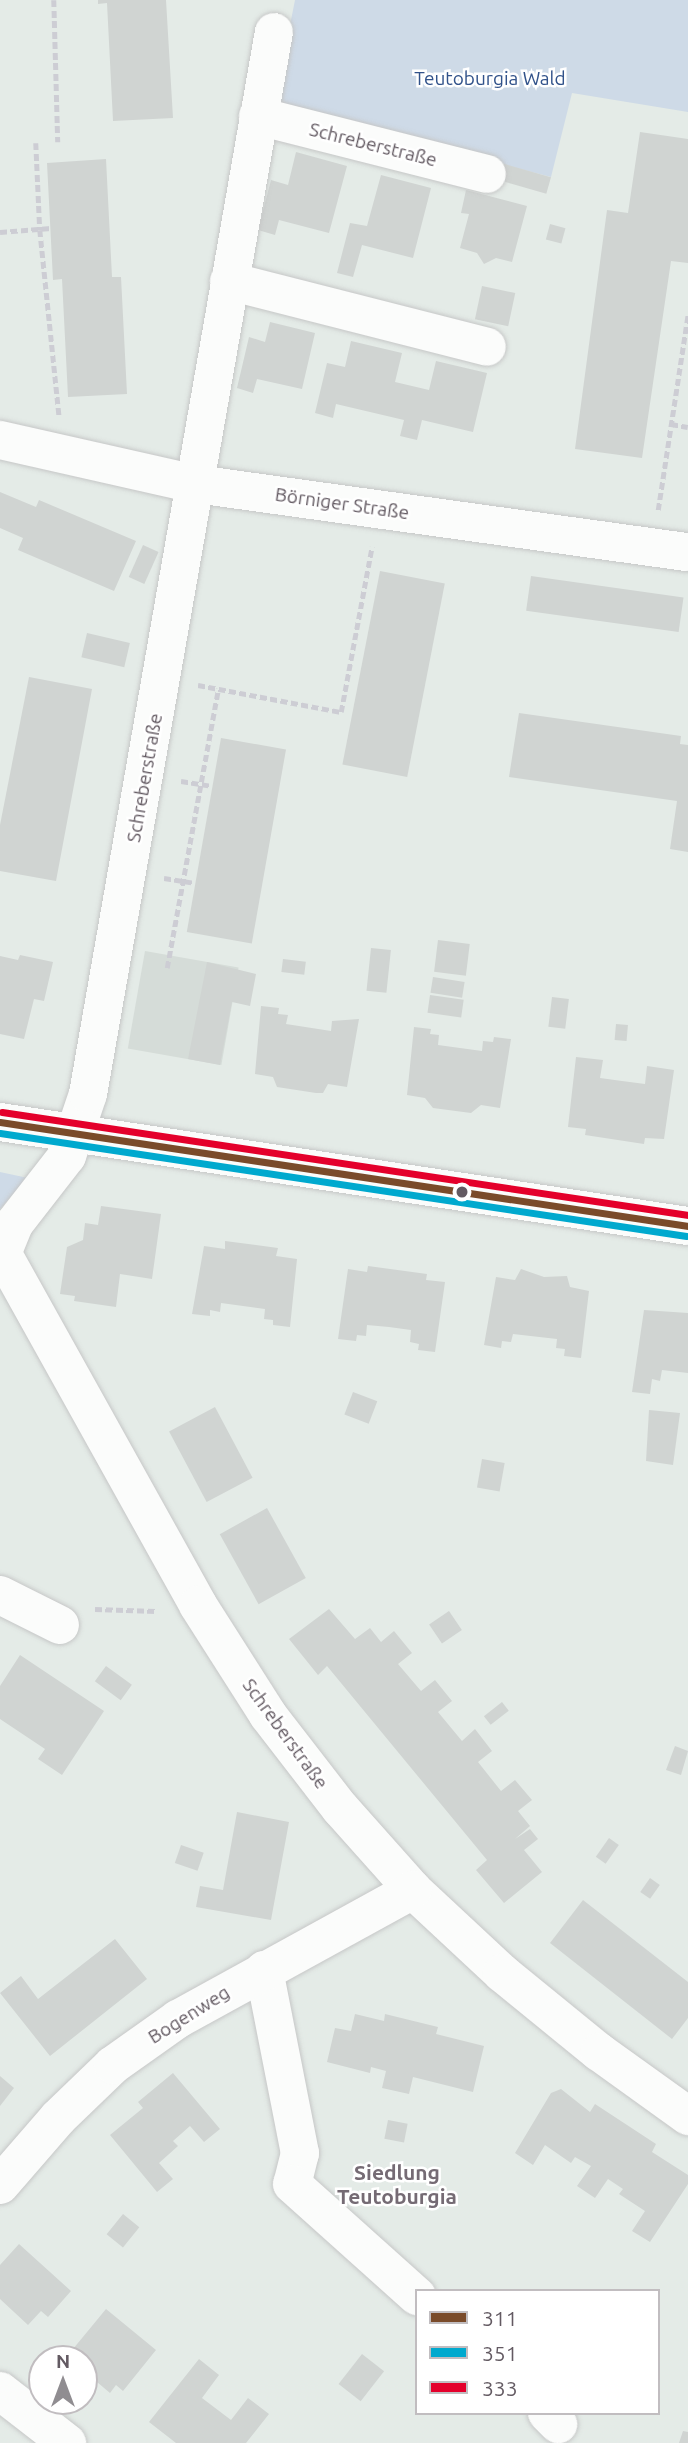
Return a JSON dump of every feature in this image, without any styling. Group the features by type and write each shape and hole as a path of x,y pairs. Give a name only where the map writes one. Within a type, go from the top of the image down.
{"street":[{"name":"Schreberstraße","path":"274,32 229,281 163,679 88,1094 67,1156 14,1224 1,1254 198,1605 268,1715 340,1808 413,1890 545,2008 688,2116"},
{"name":"Schreberstraße","path":"258,116 487,174"},
{"path":"229,281 487,347"},
{"name":"Börniger Straße","path":"0,440 195,484 670,550"},
{"path":"0,1122 688,1226"},
{"path":"0,1595 60,1625"},
{"name":"Bogenweg","path":"0,2185 58,2118 113,2065 178,2019 413,1890"},
{"path":"264,1970 300,2153 292,2184 415,2294"},
{"path":"0,2390 67,2443"}],"path":[{"path":"54,0 58,142"},
{"path":"36,143 40,230 55,348 56,454"},
{"path":"0,232 51,228"},
{"path":"670,550 671,424 688,313"},
{"path":"671,424 688,427"},
{"path":"163,679 341,712 378,509"},
{"path":"167,968 218,689"},
{"path":"60,1625 72,1608 177,1611 198,1605"}],"shaded area":[{"path":"145,951 239,967 221,1065 128,1048"}],"green space":[{"name":"Teutoburgia Wald","path":"295,0 688,0 688,112 572,93 551,177 274,105"},
{"path":"0,1172 28,1178 0,1209"}],"building":[{"path":"98,0 166,0 173,118 113,121 107,3 98,4"},
{"path":"640,132 688,139 688,263 671,261 642,458 575,449 607,210 628,213"},
{"path":"296,152 347,166 329,233 279,220 275,235 258,230 271,180 288,185"},
{"path":"106,159 112,277 121,277 127,394 68,397 62,279 53,280 47,163"},
{"path":"501,163 551,177 546,194 496,179"},
{"path":"381,175 431,188 413,258 362,245 353,277 337,273 350,223 367,226"},
{"path":"466,190 527,206 512,262 496,258 484,264 477,253 460,248 469,214 461,213"},
{"path":"550,224 565,228 561,244 546,239"},
{"path":"482,286 515,293 508,326 475,319"},
{"path":"270,322 315,333 302,389 257,379 253,393 237,388 249,337 265,342"},
{"path":"351,341 402,353 395,382 429,390 436,361 487,373 473,432 422,420 417,440 400,436 404,420 336,404 333,418 315,413 327,363 345,367"},
{"path":"0,492 36,507 39,500 136,541 114,591 18,550 23,538 0,528"},
{"path":"143,545 159,552 144,584 129,577"},
{"path":"380,571 445,584 407,777 342,764"},
{"path":"531,576 684,597 679,632 526,611"},
{"path":"87,633 130,643 124,667 81,657"},
{"path":"29,677 92,689 56,881 0,871 0,825"},
{"path":"519,713 681,736 680,744 688,745 688,852 670,849 677,801 509,777"},
{"path":"221,738 286,749 252,943 187,932"},
{"path":"438,940 470,944 466,976 434,972"},
{"path":"371,948 391,950 386,993 367,991"},
{"path":"20,955 53,962 44,1001 34,999 24,1039 0,1034 0,956 18,960"},
{"path":"283,959 306,962 304,975 281,972"},
{"path":"207,962 256,974 250,1006 232,1002 220,1065 188,1059"},
{"path":"433,977 465,982 462,998 430,993"},
{"path":"430,995 464,1000 461,1018 427,1013"},
{"path":"552,997 569,999 565,1029 548,1027"},
{"path":"261,1006 279,1008 278,1014 288,1015 286,1024 331,1031 332,1021 359,1019 347,1087 328,1084 323,1093 316,1093 277,1087 273,1077 255,1074"},
{"path":"616,1024 628,1025 627,1041 615,1040"},
{"path":"414,1027 431,1029 430,1034 439,1035 438,1045 482,1051 483,1041 493,1042 494,1037 511,1039 500,1108 481,1105 471,1113 433,1108 425,1098 407,1095"},
{"path":"576,1057 603,1060 600,1078 622,1081 645,1084 647,1066 674,1070 664,1139 645,1138 644,1144 585,1135 586,1129 568,1127"},
{"path":"101,1206 161,1214 152,1279 120,1274 116,1307 74,1301 75,1296 60,1294 67,1247 83,1240 85,1223 98,1225"},
{"path":"225,1241 278,1248 276,1256 297,1259 290,1327 273,1325 273,1320 264,1319 265,1309 221,1303 220,1312 210,1310 210,1316 192,1314 204,1246 225,1249"},
{"path":"368,1266 427,1274 426,1280 445,1282 435,1352 418,1350 419,1344 410,1342 411,1330 389,1327 367,1325 366,1336 357,1335 356,1341 338,1339 348,1269 367,1272"},
{"path":"521,1269 544,1277 567,1276 570,1287 589,1291 581,1358 564,1356 565,1349 556,1348 557,1339 513,1334 511,1342 502,1341 501,1348 484,1345 496,1277 515,1280"},
{"path":"644,1310 688,1313 688,1373 662,1370 660,1381 652,1379 650,1394 632,1392"},
{"path":"353,1392 377,1401 369,1424 344,1414"},
{"path":"215,1407 253,1478 207,1502 169,1431"},
{"path":"649,1410 680,1413 673,1465 646,1461"},
{"path":"482,1459 505,1463 500,1492 477,1488"},
{"path":"267,1508 306,1578 259,1604 220,1534"},
{"path":"329,1609 355,1639 370,1628 381,1642 394,1631 412,1653 398,1664 421,1691 435,1680 452,1701 438,1712 462,1741 475,1729 492,1751 478,1762 501,1791 515,1780 532,1800 518,1811 530,1826 515,1839 530,1829 538,1839 524,1850 542,1872 504,1903 476,1870 487,1860 327,1666 318,1675 289,1639"},
{"path":"449,1611 462,1630 442,1643 429,1624"},
{"path":"20,1655 104,1711 62,1775 38,1759 45,1749 0,1719 0,1686"},
{"path":"106,1666 132,1685 121,1700 95,1681"},
{"path":"502,1702 509,1711 491,1725 484,1716"},
{"path":"675,1746 688,1751 681,1775 666,1770"},
{"path":"237,1812 289,1822 271,1920 196,1907 200,1886 223,1890"},
{"path":"609,1838 619,1845 606,1864 596,1857"},
{"path":"181,1845 204,1853 198,1871 175,1863"},
{"path":"650,1878 660,1885 650,1899 640,1892"},
{"path":"583,1900 688,1982 688,2018 672,2039 550,1943"},
{"path":"115,1939 147,1979 50,2056 0,1993 21,1976 38,1999"},
{"path":"355,2014 384,2021 385,2014 438,2027 436,2034 484,2046 473,2092 413,2077 409,2094 382,2088 386,2071 371,2067 370,2073 327,2062 335,2028 351,2031"},
{"path":"173,2073 220,2129 204,2142 190,2126 173,2141 178,2146 159,2163 173,2179 157,2192 110,2135 143,2108 138,2102"},
{"path":"0,2076 14,2088 0,2106"},
{"path":"561,2089 590,2112 595,2104 656,2144 652,2152 688,2175 688,2184 650,2242 632,2231 645,2211 619,2194 623,2189 608,2179 595,2198 577,2186 591,2166 575,2157 571,2163 545,2145 533,2165 515,2153 551,2093"},
{"path":"388,2120 408,2124 404,2142 384,2139"},
{"path":"123,2214 139,2227 123,2247 107,2234"},
{"path":"19,2244 71,2291 48,2317 41,2311 28,2325 0,2299 0,2265"},
{"path":"106,2309 156,2350 123,2391 116,2385 110,2393 98,2383 98,2345 76,2345"},
{"path":"362,2354 384,2371 361,2401 339,2384"},
{"path":"199,2359 219,2375 202,2398 231,2420 248,2398 269,2414 246,2443 176,2443 149,2422"},
{"path":"683,2431 688,2432 688,2443 679,2443"}],"transit line":[{"name":"333","path":"2,1112 688,1215"},
{"name":"311","path":"0,1122 688,1226"},
{"name":"351","path":"0,1133 686,1236"}],"district":[{"name":"Siedlung Teutoburgia","path":"397,2184"}]}
